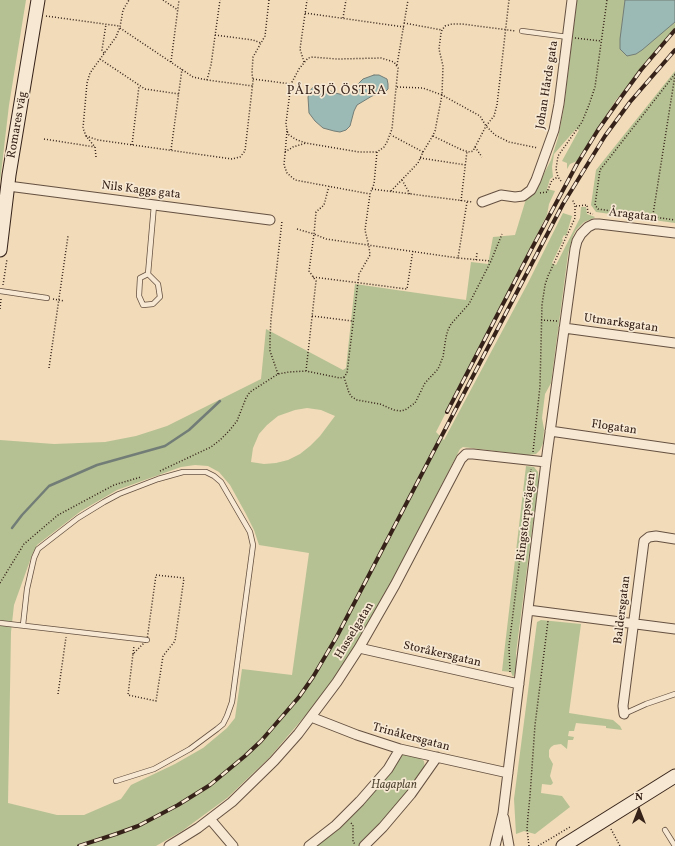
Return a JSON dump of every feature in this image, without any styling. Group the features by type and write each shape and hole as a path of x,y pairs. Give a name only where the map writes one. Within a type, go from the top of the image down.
{"street":[{"name":"Romares väg","path":"0,250 8,186 38,0"},
{"name":"Johan Hårds gata","path":"482,202 501,195 515,197 523,196 531,190 536,180 547,153 554,130 559,104 572,0"},
{"name":"Nils Kaggs gata","path":"8,186 270,220"},
{"name":"Åragatan","path":"588,227 594,224 604,224 675,233"},
{"name":"Ringstorpsvägen","path":"495,846 503,813 546,462 575,249 581,234 588,227"},
{"name":"Utmarksgatan","path":"565,325 675,343"},
{"name":"Flogatan","path":"550,432 675,449"},
{"name":"Hasselgatan","path":"169,846 210,819 232,802 274,761 311,717 337,682 359,648 399,578 461,459 466,454 473,454 546,462"},
{"name":"Baldersgatan","path":"624,714 623,706 644,541 649,537 656,536 675,539"},
{"path":"528,610 675,629"},
{"name":"Storåkersgatan","path":"359,648 519,684"},
{"name":"Trinåkersgatan","path":"311,717 357,735 400,749 508,773"},
{"path":"309,846 345,816 388,769 400,749"},
{"path":"364,846 383,827 411,794 437,757"},
{"path":"556,840 675,776"},
{"name":"Ringstorpsvägen","path":"503,813 509,846"},
{"path":"210,819 233,846"}],"lane":[{"path":"522,31 568,37"},
{"path":"148,274 140,278 139,296 143,305 153,304 160,297 158,284 148,274 154,205"},
{"path":"0,291 47,298"},
{"path":"23,625 27,589 34,558 38,549 78,518 119,494 183,472 206,472 221,482 250,532 253,545 232,702 228,716 223,724 190,748 154,769 116,782"},
{"path":"0,623 147,640"},
{"path":"624,714 646,704 675,694"},
{"path":"665,830 675,846"}],"path":[{"path":"96,157 95,147 86,136 83,128 87,82 90,72 116,37 120,27 123,10 129,0"},
{"path":"163,0 178,10"},
{"path":"171,62 179,0"},
{"path":"207,80 211,65 214,34 220,0"},
{"path":"86,136 98,140 171,151 232,159 240,157 245,151 253,86 253,57 265,36 269,0"},
{"path":"304,62 300,49 307,0"},
{"path":"343,18 346,0"},
{"path":"287,131 293,138 306,143 359,152 378,152 384,147 391,135 397,87 397,65 408,0"},
{"path":"433,136 467,151 473,151 486,126 494,116 497,105 509,0"},
{"path":"561,181 558,178 556,164 558,156 576,132 590,105 595,87 607,0"},
{"path":"305,13 404,27"},
{"path":"42,16 120,27 193,77 253,86"},
{"path":"404,23 442,30"},
{"path":"104,53 102,50 106,24"},
{"path":"390,192 418,163 433,136 442,95 443,66 439,49 442,30 445,26 462,24 522,31"},
{"path":"214,34 253,40 261,43"},
{"path":"568,37 601,41"},
{"path":"370,194 294,180 289,175 285,169 285,152 287,131 286,123 291,84 298,69 308,58 313,57 337,59 387,59 397,65"},
{"path":"100,59 145,89 178,94"},
{"path":"171,151 182,69"},
{"path":"675,75 600,170 595,204 598,209 675,220"},
{"path":"651,223 675,75"},
{"path":"253,79 291,84"},
{"path":"132,145 139,86"},
{"path":"397,87 423,88 442,95 480,116 486,126 495,135 509,142 538,148 547,153"},
{"path":"391,135 423,152"},
{"path":"44,139 95,147"},
{"path":"285,152 293,147 306,143"},
{"path":"475,147 482,157"},
{"path":"461,201 467,151"},
{"path":"378,152 374,184 370,194 365,230 370,255 360,271 347,371 344,377 349,393 352,397 358,400 380,404 394,410 405,410 410,408 415,403 425,383 438,369 443,357 448,330 451,324 469,304 491,261 502,234"},
{"path":"420,158 466,165"},
{"path":"549,189 552,180 558,178"},
{"path":"402,180 411,195"},
{"path":"306,371 316,281 309,271 316,212 324,205 329,186"},
{"path":"372,189 467,202 482,202"},
{"path":"516,592 540,386 542,305 545,285 576,214 576,206 572,199"},
{"path":"458,258 467,202"},
{"path":"576,206 587,205 588,213 593,214"},
{"path":"278,374 270,351 270,338 282,221"},
{"path":"297,228 326,239 413,250 458,258 491,261"},
{"path":"49,368 68,236"},
{"path":"312,277 407,289 413,250"},
{"path":"476,260 477,253"},
{"path":"47,298 64,301"},
{"path":"312,316 353,321"},
{"path":"541,320 565,325"},
{"path":"158,472 211,447 220,440 229,432 237,420 250,392 278,374 306,371 322,373 337,378 344,377"},
{"path":"0,583 1,578 24,544 58,515 114,485 144,476"},
{"path":"156,575 184,578 175,641 163,656 156,701 128,695 133,654 147,640 156,575"},
{"path":"529,846 528,816 535,725 550,612"},
{"path":"58,694 66,637"},
{"path":"345,816 353,825 353,842 358,846"},
{"path":"538,846 556,840 570,827"},
{"path":"610,830 620,846"}],"green space":[{"path":"0,0 26,0 9,105 0,182"},
{"path":"577,0 675,0 675,28 616,100 577,161 570,164 567,169 567,163 562,161 579,130 576,129 554,154 552,167 553,177 550,179 547,189 555,191 549,204 547,215 436,432 444,440 529,281 563,213 572,216 566,236 564,235 552,263 556,265 580,218 581,207 586,207 587,214 595,217 584,222 576,230 568,254 551,383 545,394 542,418 544,429 543,443 540,450 536,454 528,455 463,447 460,449 371,622 322,696 269,758 227,798 182,831 156,846 0,846 0,440 54,444 105,442 136,436 167,426 261,379 266,329 343,370 346,368 355,284 466,300 471,262 488,264 493,237 515,235 526,199 533,195 551,160 558,138 564,107","holes":["307,408 321,410 335,416 320,436 310,446 300,454 288,460 264,464 251,462 253,448 259,434 267,425 278,416 295,410","195,465 208,466 219,472 230,485 254,530 259,545 309,553 292,675 242,669 235,718 227,728 203,748 175,764 131,785 121,799 84,815 57,815 8,803 11,632 14,605 37,545 81,511 117,490 181,467"]},
{"path":"675,71 675,223 596,212 591,205 596,170"},
{"path":"526,466 534,467 538,472 539,488 536,513 533,522 516,653 516,671 513,677 511,672 502,671"},
{"path":"541,620 581,624 569,713 613,720 622,730 606,728 606,726 576,723 574,731 569,731 568,736 574,737 573,740 568,740 567,749 561,744 551,747 549,750 549,757 553,764 550,776 553,783 551,785 542,784 541,793 562,796 570,807 535,834 524,831 516,834 514,799 537,622"},
{"name":"Hagaplan","path":"405,754 418,757 424,761 425,769 410,791 361,846 316,846 399,755"}],"water":[{"path":"625,0 675,0 675,22 642,50 636,54 627,56 620,49"},
{"path":"374,75 379,75 387,79 388,89 385,92 372,96 357,105 350,126 346,130 340,132 323,128 309,113 308,97 313,87 320,86 335,93 344,95 351,91 363,79"}],"waterway":[{"path":"12,528 49,486 97,465 165,446 189,430 220,401"}],"railway":[{"path":"447,412 577,164 598,130 641,70 675,30"},
{"path":"79,846 138,826 178,805 210,785 261,741 299,697 313,677 336,638 563,204 605,136 630,102 675,50"}],"district":[{"name":"PÅLSJÖ ÖSTRA","path":"337,92"}]}
